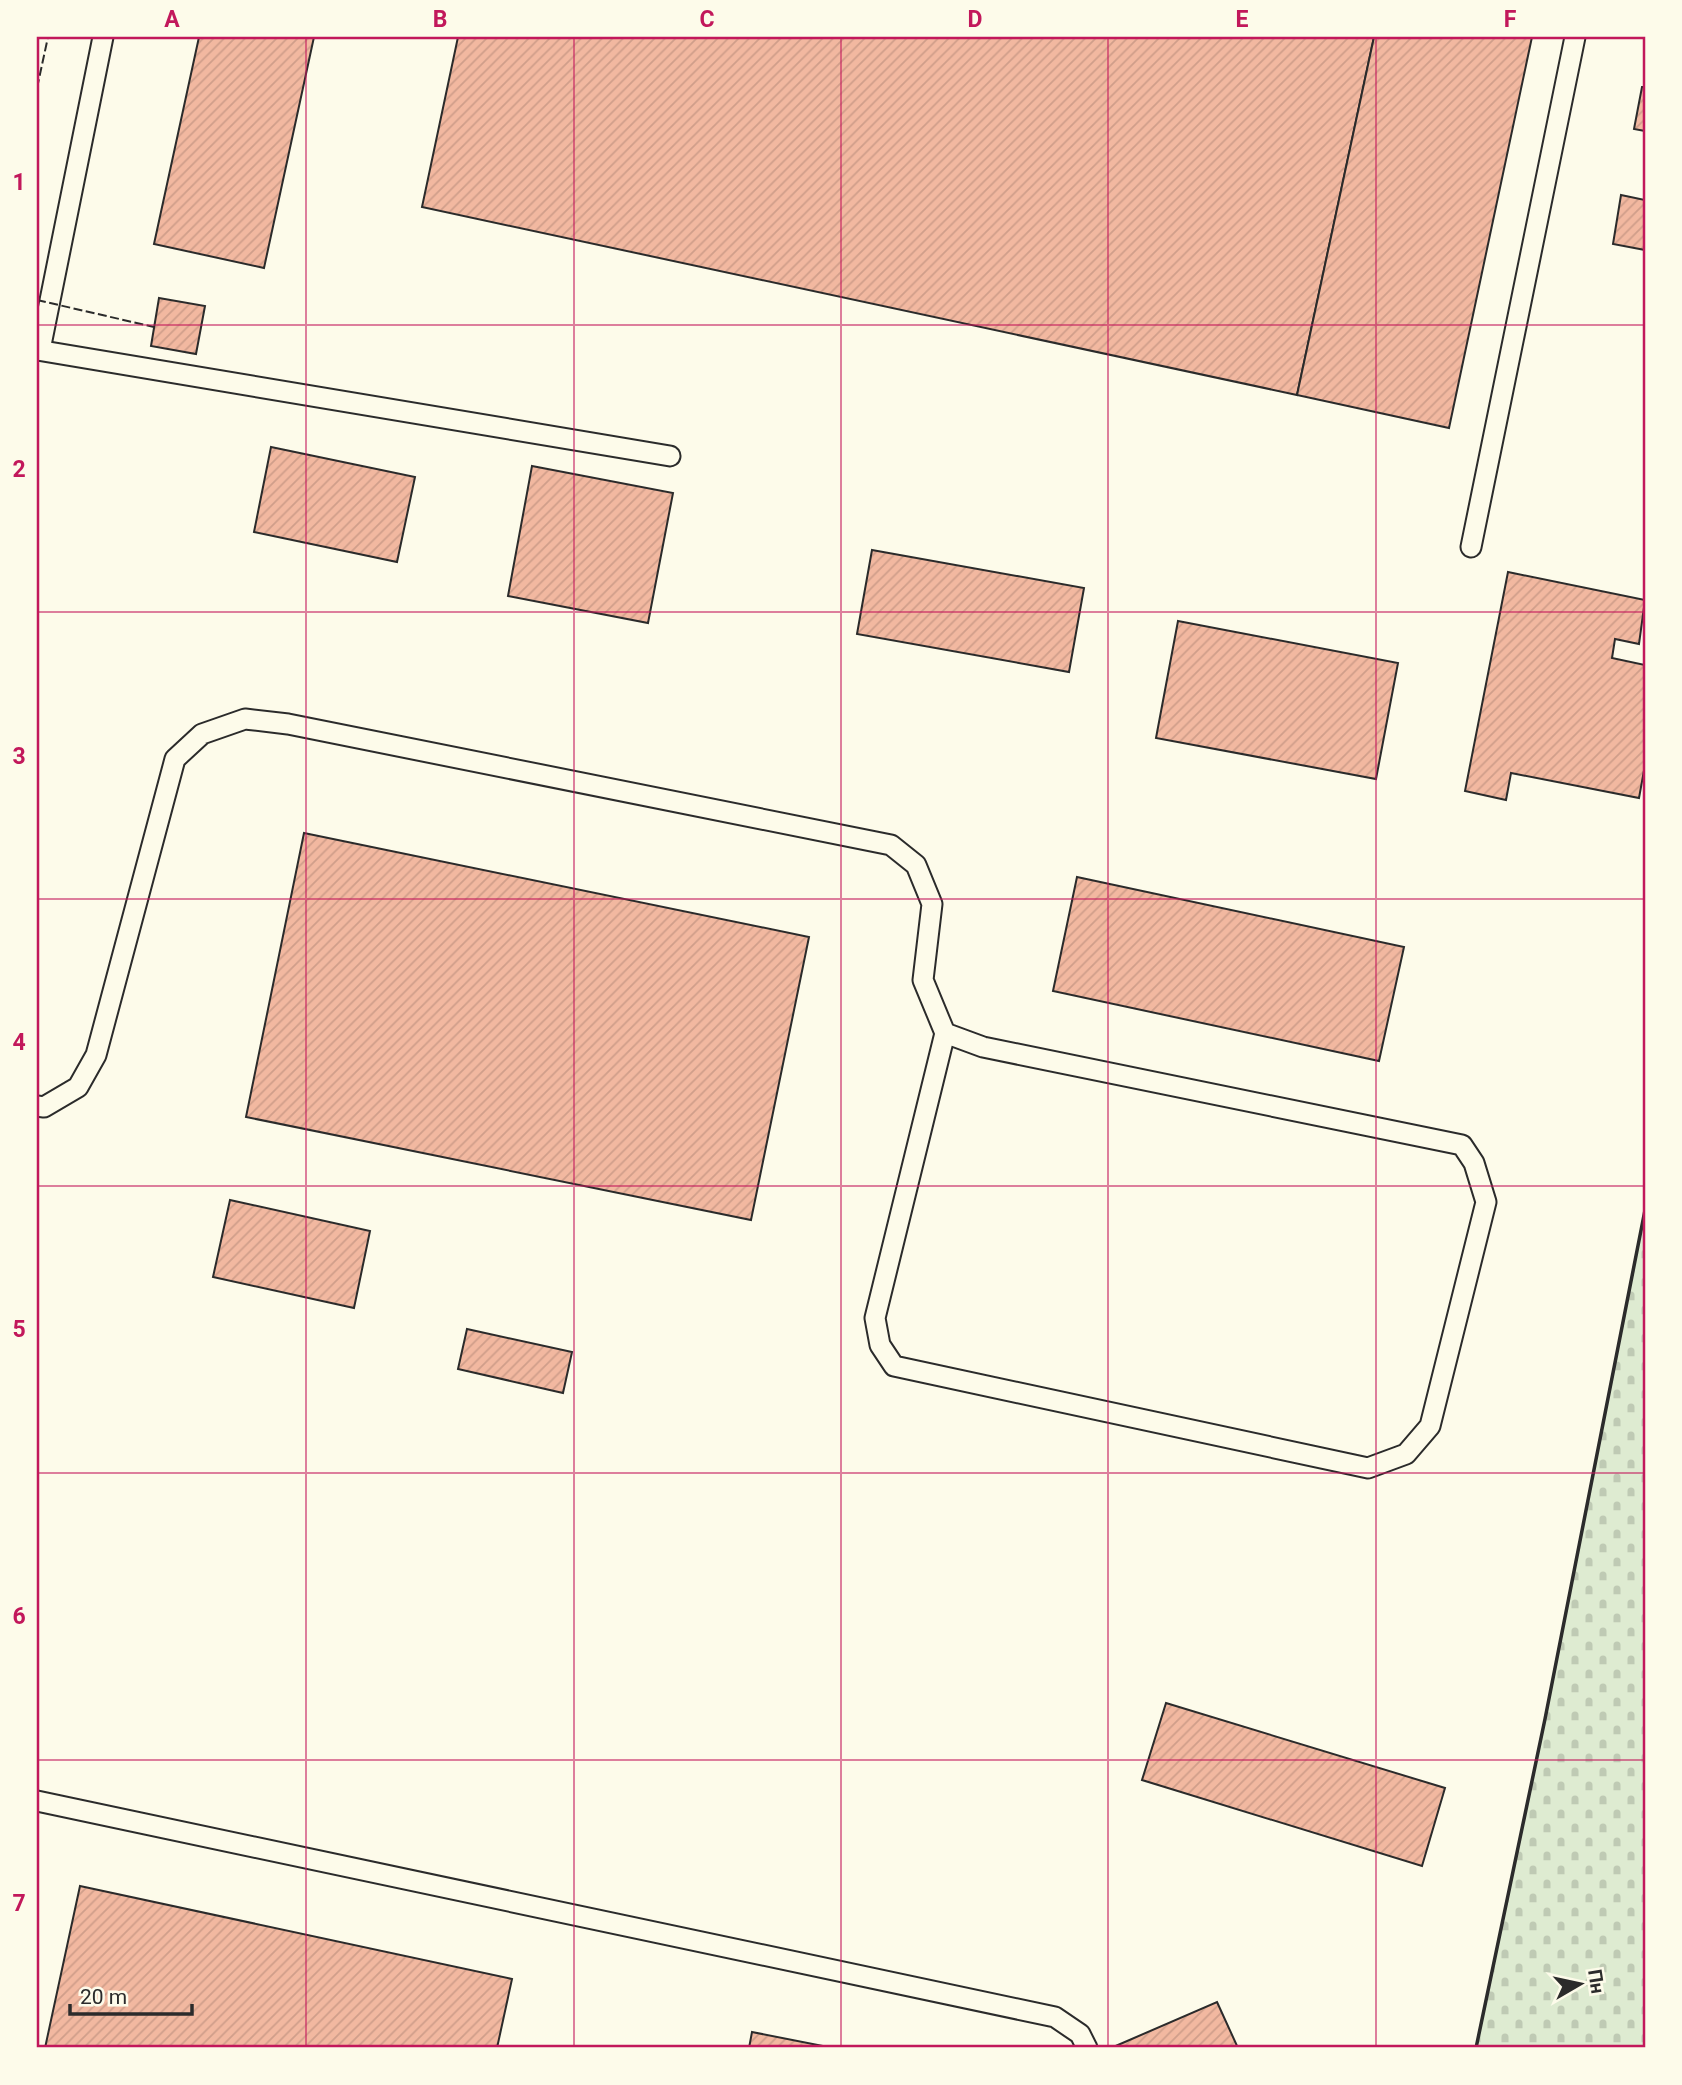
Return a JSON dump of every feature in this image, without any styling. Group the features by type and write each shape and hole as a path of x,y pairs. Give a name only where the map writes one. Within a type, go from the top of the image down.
{"lane":[{"path":"103,37 39,350 670,456"},
{"path":"1471,547 1575,37"},
{"path":"37,1107 44,1107 78,1087 96,1055 174,759 202,734 245,719 288,724 891,845 916,865 932,904 923,980 945,1032 875,1318 880,1345 894,1366 1368,1468 1406,1454 1430,1426 1486,1202 1474,1163 1462,1145 983,1047 945,1032"},
{"path":"37,1801 1055,2017 1080,2034 1087,2048"}],"green space":[{"path":"1645,1210 1645,2048 1476,2048 1545,1719"}],"building":[{"path":"199,37 314,37 264,268 154,244"},
{"path":"458,37 1374,37 1297,395 422,207"},
{"path":"1374,37 1532,37 1449,428 1297,395"},
{"path":"1642,87 1645,87 1645,131 1634,129"},
{"path":"1621,195 1645,200 1645,250 1613,244"},
{"path":"159,298 205,306 196,354 151,346"},
{"path":"271,447 415,477 397,562 254,532"},
{"path":"532,466 673,493 648,623 508,596"},
{"path":"872,550 1084,588 1069,672 857,634"},
{"path":"1508,572 1645,600 1639,644 1615,639 1612,658 1645,665 1645,765 1639,798 1511,773 1506,800 1465,791"},
{"path":"1178,621 1398,663 1376,779 1156,738"},
{"path":"304,833 809,937 751,1220 246,1117"},
{"path":"1077,877 1404,947 1379,1061 1053,991"},
{"path":"230,1200 370,1231 354,1308 213,1277"},
{"path":"467,1329 572,1352 563,1393 458,1369"},
{"path":"1166,1703 1445,1788 1422,1866 1142,1780"},
{"path":"80,1886 512,1979 497,2048 45,2048"},
{"path":"1217,2002 1238,2048 1111,2048"},
{"path":"752,2032 833,2048 749,2048"}],"fence":[{"path":"37,88 48,37"},
{"path":"37,300 154,327"}],"wall":[{"path":"1476,2048 1545,1719 1645,1210"}]}
